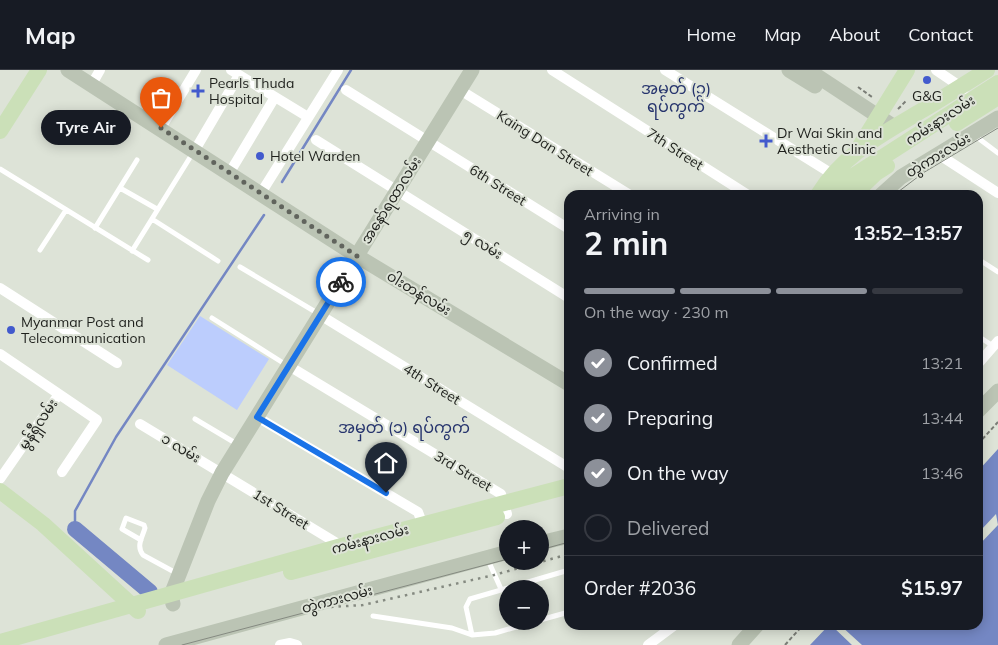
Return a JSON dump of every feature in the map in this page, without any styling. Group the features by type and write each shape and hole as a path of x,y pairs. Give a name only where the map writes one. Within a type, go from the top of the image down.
{"main road":[{"path":"0,131 39,70"},
{"name":"ဝါးတန်လမ်း","path":"68,70 230,172 357,256 564,381"},
{"name":"အနော်ရထာလမ်း","path":"172,600 208,501 222,473 472,70"},
{"path":"789,70 806,73 873,117 895,118"},
{"path":"856,153 898,70"},
{"path":"841,186 873,117 907,70"},
{"name":"ကမ်းနားလမ်း","path":"841,186 856,153 895,118 962,85 987,70"},
{"name":"ကမ်းနားလမ်း","path":"841,186 998,83"},
{"path":"841,186 876,173 998,97"},
{"name":"တွဲကားလမ်း","path":"887,190 901,177 998,118"},
{"path":"983,406 998,390"},
{"name":"ကမ်းနားလမ်း","path":"506,509 564,488"},
{"path":"0,491 49,530 136,610"},
{"name":"ကမ်းနားလမ်း","path":"136,610 424,530 506,509 564,498"},
{"path":"549,541 564,537"},
{"name":"တွဲကားလမ်း","path":"166,645 499,554"},
{"path":"0,642 136,610"},
{"path":"24,645 136,610"},
{"path":"739,645 752,630"},
{"path":"199,636 215,645"}],"street":[{"path":"92,84 100,70"},
{"path":"161,128 196,70"},
{"path":"262,193 338,70"},
{"name":"7th Street","path":"552,70 740,190"},
{"path":"665,70 841,186"},
{"path":"936,70 962,85 971,100"},
{"path":"195,150 235,72 308,117"},
{"name":"6th Street","path":"346,90 564,226"},
{"name":"Kaing Dan Street","path":"460,90 622,190"},
{"path":"230,172 275,97"},
{"name":"၅ လမ်း","path":"316,140 564,295"},
{"path":"938,154 998,193"},
{"path":"0,288 117,363"},
{"name":"4th Street","path":"320,315 564,465"},
{"path":"983,358 996,344"},
{"name":"မွန်ရှီလမ်း","path":"0,354 97,420 62,472"},
{"name":"3rd Street","path":"289,366 501,494 506,509"},
{"name":"မွန်ရှီလမ်း","path":"0,479 58,394"},
{"path":"257,417 418,512 424,530"},
{"name":"၁ လမ်း","path":"140,424 222,473"},
{"name":"1st Street","path":"222,473 335,542 339,553"},
{"path":"648,645 668,630"},
{"path":"280,645 290,643 297,645"}],"lane":[{"path":"972,134 998,153"},
{"path":"132,251 195,150"},
{"path":"94,228 137,160"},
{"path":"0,169 148,260"},
{"path":"120,188 157,209"},
{"path":"40,250 66,210"},
{"path":"152,219 218,261"},
{"path":"983,262 998,272"},
{"path":"240,267 320,315"},
{"path":"212,318 289,366"},
{"path":"983,338 996,344"},
{"path":"195,419 239,446"},
{"path":"141,540 122,530 126,518 144,525 145,528 139,550 143,555 180,574"},
{"path":"486,557 499,585"},
{"path":"533,580 564,571"},
{"path":"472,635 466,607 467,603 478,595 499,590"},
{"path":"549,618 564,613"},
{"path":"373,616 452,628 472,635 506,630"}],"path":[{"path":"895,118 907,100"},
{"path":"983,438 998,422"},
{"path":"785,645 798,630"}],"shaded area":[{"path":"200,316 269,359 237,410 167,365"},
{"path":"998,449 998,645 810,645 824,630 983,630 983,466"}],"pier":[{"path":"996,514 998,525 983,541 983,528"},
{"path":"836,630 846,630 862,645 852,645"}],"waterway":[{"path":"282,182 351,70"},
{"path":"75,529 75,511 116,437 264,215"},
{"path":"75,529 150,592"}],"tram line":[{"path":"901,190 923,173 998,128"},
{"path":"549,548 564,543"},
{"path":"182,645 499,561"}],"railway":[{"path":"331,607 363,605 494,575 564,555"}],"way so far":[{"path":"161,128 357,256 341,282"}],"place":[{"name":"G&G","path":"927,80"},
{"name":"Pearls Thuda Hospital","path":"198,91"},
{"name":"Tyre Air","path":"161,128"},
{"name":"Dr Wai Skin and Aesthetic Clinic","path":"766,141"},
{"name":"Hotel Warden","path":"260,156"},
{"name":"Myanmar Post and Telecommunication","path":"11,330"}],"district":[{"name":"အမှတ် (၃) ရပ်ကွက်","path":"676,97"},
{"name":"အမှတ် (၁) ရပ်ကွက်","path":"404,427"}],"route":[{"path":"341,282 257,417 386,493"}]}
